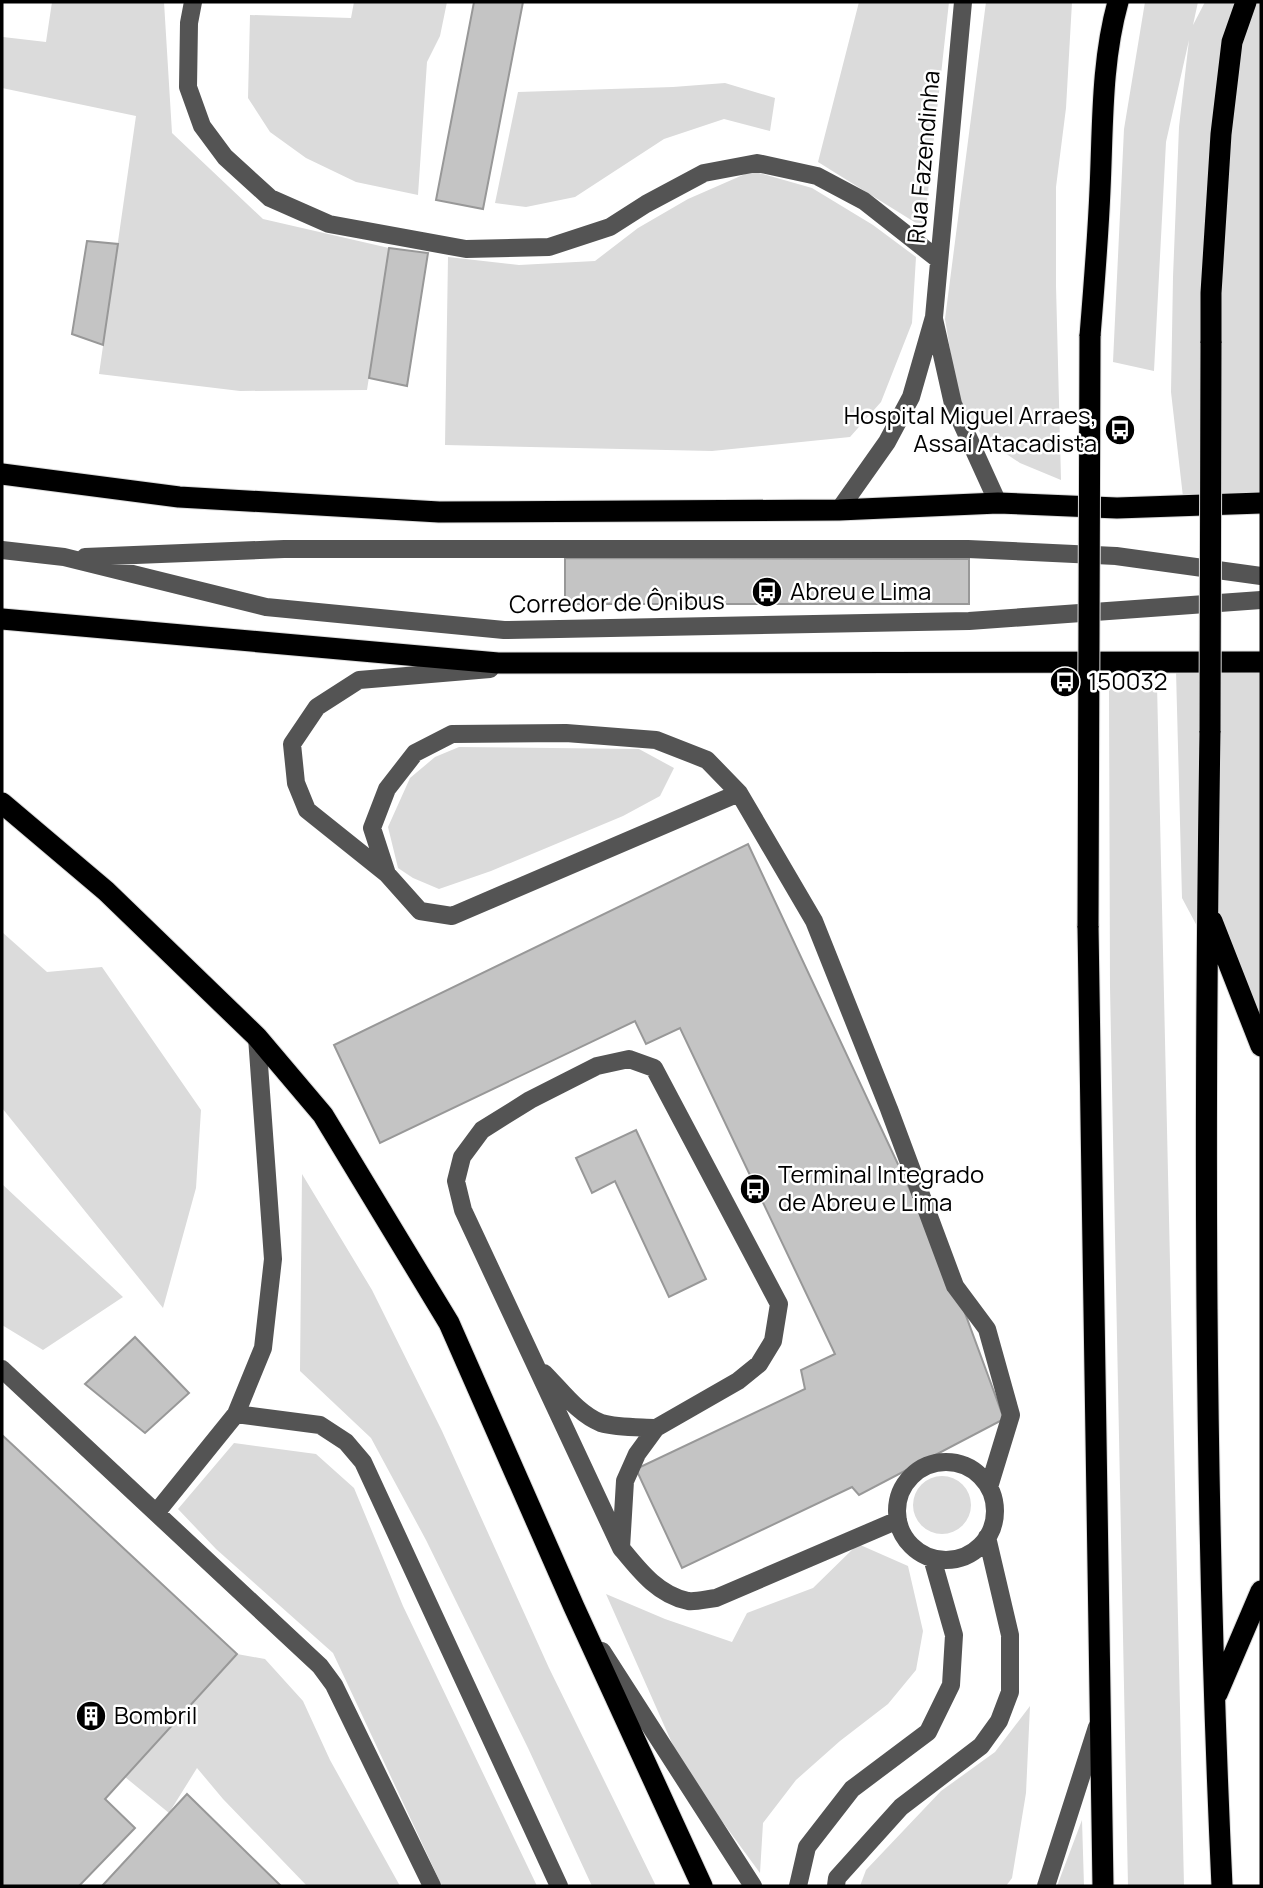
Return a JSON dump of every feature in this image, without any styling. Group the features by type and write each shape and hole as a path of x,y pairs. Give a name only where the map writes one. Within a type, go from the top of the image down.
{"highway":[{"path":"1103,1886 1088,926 1090,336 1105,76 1112,23 1118,2"},
{"path":"1222,1886 1213,1702 1207,1312 1211,293 1221,134 1232,42 1246,2"},
{"path":"2,474 179,497 439,512 839,510 998,503 1117,508 1261,503"},
{"path":"2,619 498,663 1261,662"},
{"path":"2,803 106,891 257,1037 323,1115 449,1323 574,1607 702,1886"},
{"path":"1207,910 1261,1046"},
{"path":"1213,1702 1261,1591"}],"street":[{"path":"193,2 189,23 188,87 202,126 225,156 270,198 329,224 466,249 549,247 610,227 704,173 757,163 817,176 864,201 939,260"},
{"name":"Rua Fazendinha","path":"839,510 887,442 911,397 934,317 963,2"},
{"name":"Rua Fazendinha","path":"934,317 953,404 998,503"},
{"name":"Corredor de Ônibus","path":"64,557 284,549 968,549 1116,556 1261,576"},
{"name":"Corredor de Ônibus","path":"2,550 64,557 266,607 504,630 969,621 1261,600"},
{"path":"549,663 359,680 317,707 292,744 296,783 307,810 387,874 420,911 452,916 739,793"},
{"path":"387,874 372,828 387,789 415,752 452,734 566,733 656,740 707,760 739,793 814,921 889,1109 955,1286 987,1329 1011,1415 989,1487"},
{"path":"156,1513 236,1414 263,1348 273,1259 257,1037"},
{"path":"621,1548 625,1481 637,1454 656,1428 738,1381 759,1364 773,1341 779,1304 654,1068 629,1059 597,1066 530,1100 482,1130 462,1157 456,1181 463,1210 621,1548 647,1580 671,1595 690,1601 716,1598 898,1520"},
{"path":"534,1363 582,1411 601,1422 656,1428"},
{"path":"2,1369 320,1666 334,1685 432,1886"},
{"path":"236,1414 320,1425 346,1442 363,1462 559,1886"},
{"path":"949,1461 965,1465 977,1473 989,1487 995,1503 995,1519 987,1537 978,1548 965,1556 948,1560 932,1558 917,1551 906,1541 896,1510 899,1494 918,1470 933,1463 949,1461"},
{"path":"836,1886 837,1878 901,1807 981,1746 999,1721 1010,1692 1010,1635 987,1537"},
{"path":"798,1886 807,1847 852,1789 929,1732 951,1685 954,1635 932,1558"},
{"path":"574,1607 753,1886"},
{"path":"1046,1886 1099,1721"}],"shaded area":[{"path":"52,2 164,2 172,133 263,219 389,248 367,390 240,391 99,374 136,116 2,88 3,37 46,42"},
{"path":"354,2 447,2 440,36 427,62 418,195 356,182 306,158 270,132 248,98 250,15 351,18"},
{"path":"859,2 949,2 924,228 818,162"},
{"path":"986,2 1072,2 1066,108 1056,187 1061,480 1020,463 984,439 958,399 945,319"},
{"path":"1145,2 1198,2 1193,25 1205,2 1261,2 1261,496 1183,497 1171,392 1179,127 1189,40 1166,142 1154,371 1113,362 1124,129"},
{"path":"725,83 775,98 770,131 724,119 664,139 575,197 526,207 495,203 518,92"},
{"path":"752,171 812,188 873,225 916,257 912,323 881,402 850,437 712,451 445,445 448,257 519,265 595,261 638,228 688,199"},
{"path":"1223,651 1261,651 1261,1046 1182,898 1176,671"},
{"path":"1157,684 1184,1886 1128,1886 1110,987 1109,685"},
{"path":"459,747 639,749 674,768 660,796 623,816 491,871 439,889 398,868 388,827 410,778 435,757"},
{"path":"2,932 47,972 102,967 201,1110 196,1188 163,1308 2,1108"},
{"path":"302,1174 372,1290 442,1431 549,1668 656,1886 592,1886 426,1540 371,1438 300,1371"},
{"path":"2,1184 123,1297 43,1350 2,1325"},
{"path":"234,1443 316,1454 354,1488 403,1606 537,1886 442,1886 333,1653 216,1549 178,1509"},
{"path":"936,1476 948,1476 963,1484 971,1499 971,1511 963,1526 948,1534 936,1534 921,1526 913,1511 913,1499 921,1484"},
{"path":"858,1544 908,1566 923,1631 916,1670 888,1704 796,1780 763,1823 760,1873 683,1768 606,1594 665,1619 732,1642 747,1613 813,1588"},
{"path":"237,1654 265,1659 303,1701 330,1760 400,1886 307,1886 223,1799 197,1768 169,1813 125,1777"},
{"path":"1030,1706 1026,1793 1012,1878 1006,1886 860,1886 866,1870 941,1791 995,1752"},
{"path":"1082,1820 1084,1886 1057,1886"}],"building":[{"path":"474,2 523,2 483,209 436,200"},
{"path":"87,241 118,244 103,345 72,334"},
{"path":"389,248 428,253 407,386 369,378"},
{"name":"Abreu e Lima","path":"565,558 969,559 969,604 565,604"},
{"path":"748,844 955,1286 1004,1419 859,1495 852,1487 682,1568 636,1469 805,1389 801,1370 835,1354 680,1028 646,1044 635,1021 380,1143 334,1045"},
{"path":"636,1130 706,1279 669,1297 615,1181 592,1193 576,1158"},
{"path":"135,1337 189,1393 145,1433 85,1384"},
{"name":"Bombril","path":"2,1435 237,1654 105,1799 135,1828 79,1886 2,1886"},
{"name":"Bombril","path":"187,1794 281,1886 102,1886"}],"place":[{"name":"Hospital Miguel Arraes, Assaí Atacadista","path":"1120,430"},
{"name":"Abreu e Lima","path":"767,592"},
{"name":"150032","path":"1065,682"},
{"name":"Terminal Integrado de Abreu e Lima","path":"755,1189"},
{"name":"Bombril","path":"91,1716"}]}
